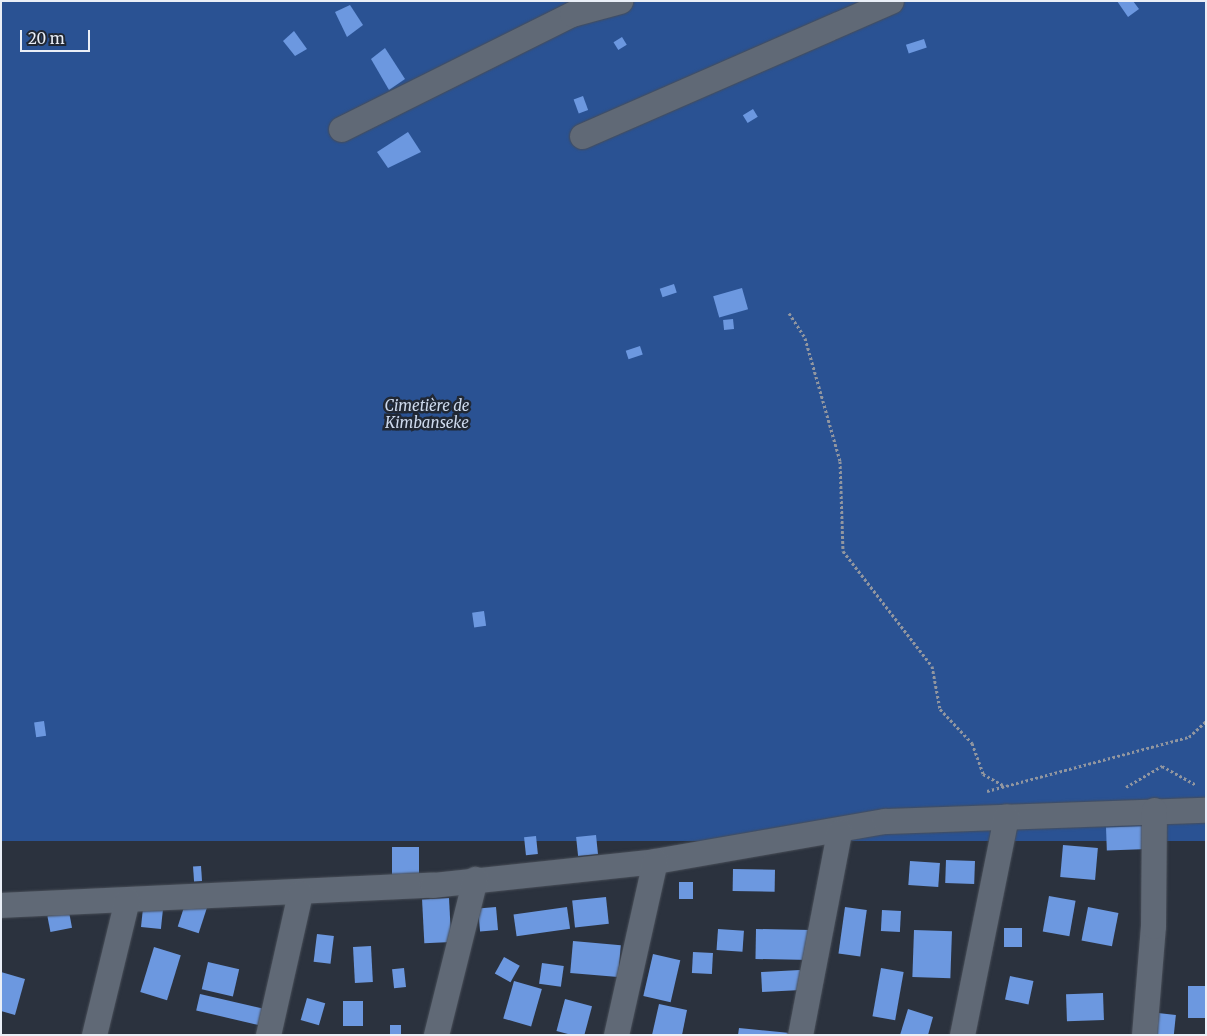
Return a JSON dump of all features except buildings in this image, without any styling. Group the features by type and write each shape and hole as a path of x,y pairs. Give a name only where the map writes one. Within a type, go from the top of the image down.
{"street":[{"path":"341,129 572,14 620,1"},
{"path":"582,136 892,1"},
{"path":"1,905 300,893 475,879 655,861 717,847 839,832 885,822 1154,810 1206,810"},
{"path":"1144,1035 1154,926 1154,810"},
{"path":"962,1035 1006,816"},
{"path":"800,1035 839,832"},
{"path":"616,1035 655,861"},
{"path":"436,1035 475,879"},
{"path":"268,1035 300,893"},
{"path":"94,1035 127,900"}],"path":[{"path":"789,313 805,338 840,462 843,551 932,666 940,709 972,743 983,774 1005,786"},
{"path":"978,794 1189,737 1206,721"}],"green space":[{"name":"Cimetière de Kimbanseke","path":"1,1 1206,1 1206,841 1,841"}]}
